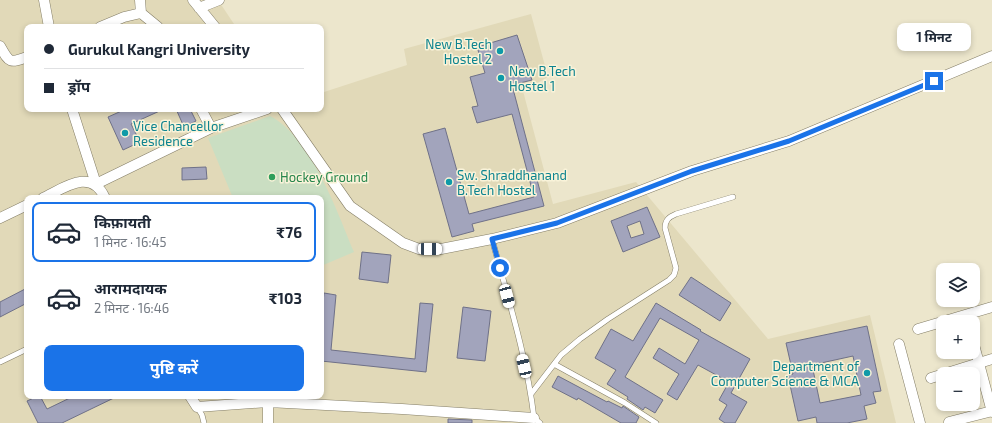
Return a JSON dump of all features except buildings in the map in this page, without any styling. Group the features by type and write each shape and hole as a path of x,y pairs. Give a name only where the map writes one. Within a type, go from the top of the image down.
{"street":[{"path":"44,0 48,24"},
{"path":"140,0 141,13 154,24"},
{"path":"213,24 196,4 219,0"},
{"path":"107,24 124,17 141,13"},
{"path":"0,46 9,61 12,62 24,59"},
{"path":"284,112 350,206 403,243 419,248 441,249 492,239 557,223 692,171 789,141 992,56"},
{"path":"73,112 96,184 104,195"},
{"path":"203,112 211,128"},
{"path":"49,195 74,183 85,180 96,184 211,128 259,112"},
{"path":"0,218 24,206"},
{"path":"974,315 992,307"},
{"path":"918,328 936,324"},
{"path":"899,344 920,423"},
{"path":"949,422 992,411 978,359"},
{"path":"931,378 992,359"},
{"path":"192,399 197,407 268,399 537,421"},
{"path":"268,399 268,423"}],"lane":[{"path":"531,394 561,355 580,339 669,280 674,275 676,268 675,261 665,228 667,219 676,214 733,197"},
{"path":"492,239 537,421"},
{"path":"0,362 24,351"},
{"path":"554,364 625,403 656,423"},
{"path":"197,407 202,415 204,423"}],"shaded area":[{"path":"0,0 218,0 234,24 24,24 24,112 324,112 324,92 407,65 404,49 531,14 548,77 523,91 553,204 636,182 768,339 870,315 896,423 0,423"}],"green space":[{"path":"270,116 285,126 298,140 321,176 331,196 354,252 324,265 324,195 232,195 208,138"}],"place":[{"name":"New B.Tech Hostel 2","path":"500,51"},
{"name":"New B.Tech Hostel 1","path":"501,78"},
{"name":"Vice Chancellor Residence","path":"125,133"},
{"name":"Hockey Ground","path":"272,177"},
{"name":"Sw. Shraddhanand B.Tech Hostel","path":"449,182"},
{"name":"Department of Computer Science & MCA","path":"867,373"}],"route":[{"path":"500,268 492,239 557,223 692,171 789,141 934,81"}]}
